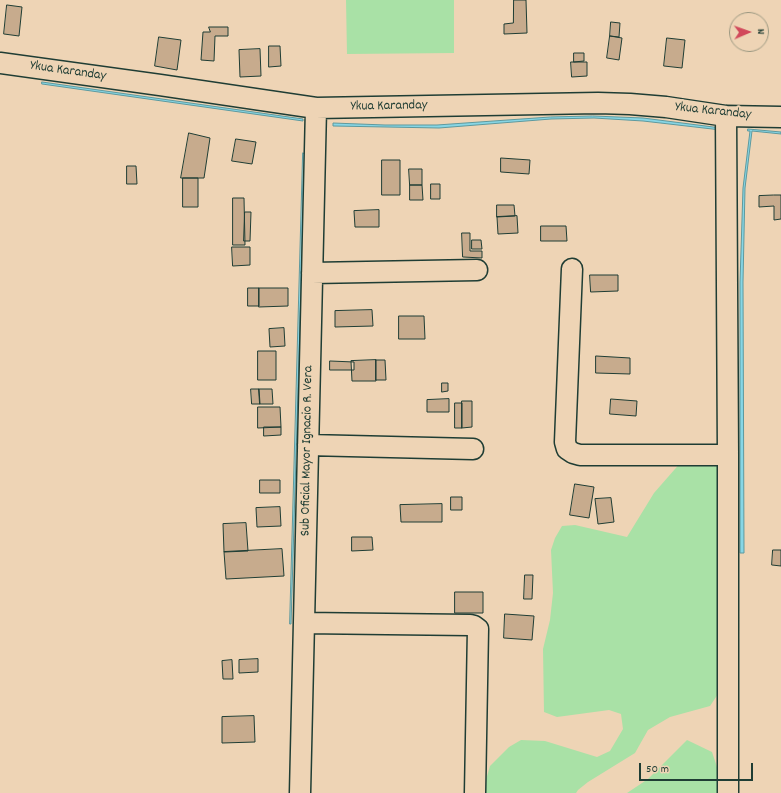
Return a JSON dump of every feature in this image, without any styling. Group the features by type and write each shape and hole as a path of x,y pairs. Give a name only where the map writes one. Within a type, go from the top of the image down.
{"street":[{"name":"Ykua Karanday","path":"0,63 316,108 598,103 666,107 726,116 781,117"},
{"name":"Sub Oficial Mayor Ignacio R. Vera","path":"300,793 316,108"},
{"path":"726,116 728,793"},
{"path":"572,269 565,442 567,449 580,455 728,455"},
{"path":"312,273 477,270"},
{"path":"308,444 473,449"},
{"path":"304,624 462,624 474,626 478,629 475,793"}],"green space":[{"path":"346,0 454,0 454,53 347,54"},
{"path":"705,456 714,467 717,459 720,459 720,679 718,694 710,706 670,717 648,730 635,753 588,782 576,793 483,793 490,766 509,747 521,740 545,741 597,757 610,751 623,729 621,714 609,710 557,717 544,712 543,649 550,620 553,593 551,550 555,538 562,526 575,525 627,537 654,493 682,461"},
{"path":"687,740 712,752 720,776 718,793 627,793 648,779"}],"water":[{"path":"42,82 303,119 303,121 42,84"},
{"path":"593,116 643,118 721,128 721,130 643,121 594,118 551,119 439,128 333,126 333,123 437,125 550,117"},
{"path":"748,129 781,132 781,134 752,131 745,188 743,282 744,553 740,553 740,282 743,188 750,131 748,131"},
{"path":"303,153 305,154 290,624"}],"building":[{"path":"514,0 526,0 527,33 504,34 504,24 513,23"},
{"path":"7,5 22,7 19,36 4,34"},
{"path":"611,22 620,23 619,37 610,36"},
{"path":"209,27 228,27 228,36 215,36 214,61 201,60 203,32 210,32"},
{"path":"610,36 622,38 619,60 607,58"},
{"path":"159,37 181,40 177,70 155,66"},
{"path":"667,38 685,40 682,68 664,66"},
{"path":"269,46 280,46 281,66 269,67"},
{"path":"260,49 261,76 240,77 239,50"},
{"path":"574,53 584,53 584,61 574,62"},
{"path":"571,62 587,62 587,76 572,77"},
{"path":"189,133 210,138 204,178 181,178"},
{"path":"236,139 256,142 252,164 232,161"},
{"path":"501,158 530,160 529,174 501,172"},
{"path":"382,160 400,160 400,195 382,195"},
{"path":"127,166 136,166 137,184 127,184"},
{"path":"409,169 422,169 422,185 410,185"},
{"path":"183,178 198,178 198,207 183,207"},
{"path":"431,184 440,184 440,199 431,199"},
{"path":"410,185 422,185 423,200 410,200"},
{"path":"781,195 781,219 774,220 774,206 759,207 759,196"},
{"path":"233,198 244,198 245,245 233,245"},
{"path":"497,205 514,205 515,216 497,217"},
{"path":"379,210 379,227 355,227 354,211"},
{"path":"245,212 251,212 250,241 244,241"},
{"path":"517,216 518,233 498,234 497,217"},
{"path":"541,226 566,226 567,241 541,241"},
{"path":"462,233 470,233 470,251 482,251 482,258 463,257"},
{"path":"472,240 481,240 482,249 472,249"},
{"path":"232,247 250,247 250,265 233,266"},
{"path":"590,275 618,275 618,291 591,292"},
{"path":"248,288 259,288 259,306 248,306"},
{"path":"259,288 288,288 288,306 259,307"},
{"path":"372,310 373,326 335,327 335,311"},
{"path":"399,316 424,316 425,339 399,339"},
{"path":"284,328 285,346 270,347 269,329"},
{"path":"258,351 276,351 276,380 258,380"},
{"path":"596,356 630,358 630,374 596,373"},
{"path":"376,360 385,360 386,380 376,380"},
{"path":"376,360 376,381 352,381 351,361"},
{"path":"330,361 354,362 354,370 330,370"},
{"path":"442,383 448,383 448,391 442,392"},
{"path":"251,389 259,389 260,404 252,404"},
{"path":"259,389 272,389 273,404 260,404"},
{"path":"449,399 449,412 427,412 427,400"},
{"path":"611,399 637,401 636,416 610,414"},
{"path":"462,401 472,401 472,427 462,428"},
{"path":"455,403 462,403 462,428 455,428"},
{"path":"258,407 280,407 281,427 258,428"},
{"path":"264,427 281,427 281,435 264,436"},
{"path":"260,480 280,480 280,493 260,493"},
{"path":"575,484 594,487 589,518 570,515"},
{"path":"451,497 462,497 462,510 451,510"},
{"path":"611,498 614,522 598,524 595,499"},
{"path":"442,504 442,522 401,522 400,505"},
{"path":"280,507 281,526 257,527 256,508"},
{"path":"246,523 248,551 224,552 223,524"},
{"path":"352,537 372,537 373,550 352,551"},
{"path":"282,549 284,576 226,579 224,552"},
{"path":"773,550 781,550 781,566 772,565"},
{"path":"525,575 533,575 532,599 524,599"},
{"path":"455,592 483,592 483,613 455,613"},
{"path":"505,614 534,616 532,640 504,638"},
{"path":"258,659 258,672 239,673 239,660"},
{"path":"232,660 233,679 223,679 222,661"},
{"path":"254,716 255,742 222,743 222,717"}]}
